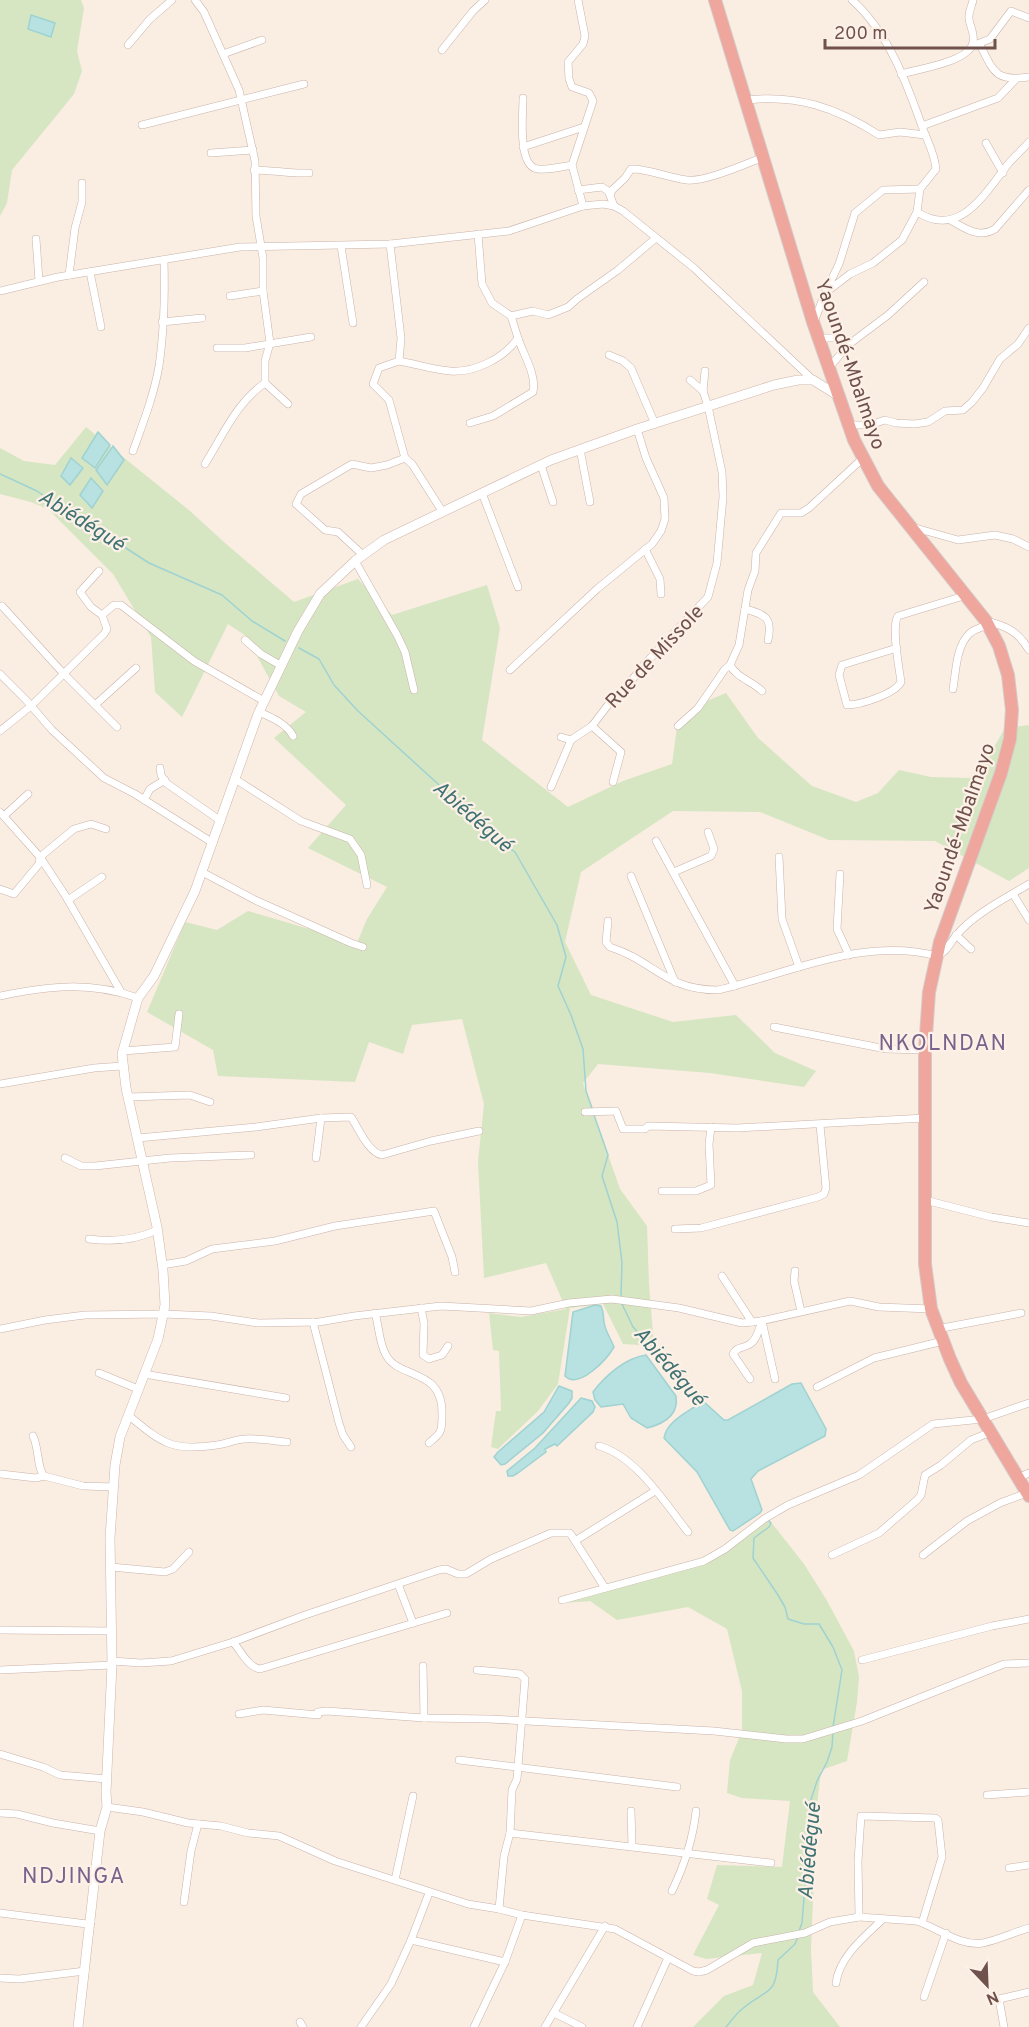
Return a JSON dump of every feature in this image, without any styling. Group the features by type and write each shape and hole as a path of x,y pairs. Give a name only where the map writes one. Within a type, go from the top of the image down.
{"highway":[{"name":"Yaoundé-Mbalmayo","path":"716,0 813,322 837,395 862,459 878,486 987,623 999,646 1008,675 1012,710 1010,740 1001,773 950,913 929,992 925,1050 925,1264 931,1309 961,1383 991,1432 1023,1476 1028,1494"}],"street":[{"path":"129,45 150,19 172,0"},
{"path":"206,0 197,3 223,54 242,99 255,161 256,216 263,258 262,291 270,343 265,361 265,383 288,404"},
{"path":"442,50 484,0"},
{"path":"578,0 585,36 583,44 568,62 569,79 572,87 589,93 594,101 572,165 584,206"},
{"path":"825,294 850,274 873,263 902,240 917,212 920,189 936,169 902,74 880,33 852,0"},
{"path":"973,0 969,14 976,46 994,72 1003,77 1016,79 1029,77"},
{"path":"902,74 953,60 990,39 1009,12 1014,10 1029,18"},
{"path":"223,54 262,40"},
{"path":"922,126 998,98 1016,79"},
{"path":"142,125 304,84"},
{"path":"523,98 525,160 536,169 572,165"},
{"path":"747,100 792,99 833,111 879,135 900,132 925,135"},
{"path":"523,147 584,127"},
{"path":"917,212 933,220 950,219 981,200 1029,142"},
{"path":"986,143 1003,173"},
{"path":"211,153 253,150"},
{"path":"614,206 609,194 631,170 637,169 696,181 764,157"},
{"path":"254,170 274,170 289,174 309,173"},
{"path":"69,275 75,228 82,202 82,183"},
{"path":"578,190 602,188 611,193"},
{"path":"813,322 839,264 855,213 883,190 920,189"},
{"path":"950,219 979,234 989,233 1029,190"},
{"path":"0,291 69,275 240,247 390,244 509,231 584,206 603,204 614,206 656,238 720,292 813,380 837,395"},
{"path":"470,423 493,416 533,392 534,384 511,316 492,303 482,284 478,234"},
{"path":"511,316 533,311 548,315 568,307 656,238"},
{"path":"36,239 39,281"},
{"path":"390,244 401,338 399,361"},
{"path":"341,246 353,323"},
{"path":"134,450 159,366 165,300 164,260"},
{"path":"90,272 101,327"},
{"path":"829,368 848,345 888,315 924,282"},
{"path":"230,296 262,291"},
{"path":"162,322 202,318"},
{"path":"848,425 870,425 885,420 914,424 928,422 945,411 963,410 983,388 1000,359 1018,344 1029,328"},
{"path":"217,348 245,348 311,337"},
{"path":"442,511 405,458 389,400 373,384 379,369 399,361 451,371 470,369 499,358 511,348 518,338"},
{"path":"819,338 836,338 848,345"},
{"path":"609,355 623,361 631,368 655,424"},
{"path":"703,391 705,371"},
{"path":"690,380 703,391"},
{"path":"78,2027 100,1831 107,1807 112,1663 110,1538 115,1465 120,1437 158,1339 164,1314 162,1265 157,1230 122,1066 123,1051 138,998 154,976 195,891 259,712 280,665 321,594 355,561 384,540 482,492 580,449 774,386 798,380 813,380"},
{"path":"205,464 239,407 251,393 265,383"},
{"name":"Rue de Missole","path":"571,740 592,726 641,668 708,597 717,563 723,496 722,472 703,391"},
{"path":"510,670 597,589 652,544 661,531 665,519 664,498 646,458 637,429"},
{"path":"580,449 590,502"},
{"path":"363,555 338,532 325,530 296,504 299,497 352,464 371,468 405,458"},
{"path":"678,726 698,708 725,669 730,666 739,645 748,590 755,571 756,553 781,513 801,513 810,508 862,459"},
{"path":"541,465 553,502"},
{"path":"482,492 518,587"},
{"path":"910,527 958,540 994,534 1013,539 1029,547"},
{"path":"645,549 660,579 661,594"},
{"path":"355,561 405,652 414,690"},
{"path":"0,731 31,706 104,634 106,629 102,615 91,607 80,592 99,571"},
{"path":"897,648 842,665 839,675 847,705 866,701 895,690 899,686 901,682 894,622 898,616 967,595"},
{"path":"102,615 114,605 121,605 194,661 264,701"},
{"path":"2,606 63,673 117,727"},
{"path":"745,609 761,614 768,620 771,625 768,640"},
{"path":"953,689 960,651 965,640 972,632 987,623 1007,626 1027,641 1029,650"},
{"path":"245,640 261,654 280,665"},
{"path":"730,666 735,674 752,682 762,691"},
{"path":"95,705 136,668"},
{"path":"0,674 51,730 104,778 213,843"},
{"path":"259,712 284,725 293,736"},
{"path":"592,726 621,752 613,782"},
{"path":"551,788 571,740 561,737"},
{"path":"160,768 165,780 221,821"},
{"path":"235,779 302,821 350,839 361,855 367,885"},
{"path":"144,800 150,789 165,780"},
{"path":"28,794 2,814 40,857 68,900 121,992"},
{"path":"0,889 14,894 39,864 40,857 74,829 92,824 106,829"},
{"path":"674,873 711,856 714,849 708,832"},
{"path":"656,841 735,986"},
{"path":"779,857 782,919 799,967"},
{"path":"202,872 255,900 363,947"},
{"path":"840,874 837,929 849,955"},
{"path":"631,876 675,982"},
{"path":"68,900 102,877"},
{"path":"608,921 606,942 610,948 634,957 661,976 675,982 699,990 718,990 799,967 881,950 908,950 937,956 945,952 956,935 971,921 1029,884"},
{"path":"1013,894 1029,920"},
{"path":"956,935 972,949"},
{"path":"0,996 54,986 121,992 138,998"},
{"path":"123,1051 175,1047 179,1014"},
{"path":"774,1027 886,1049 925,1050"},
{"path":"0,1084 94,1068 122,1066"},
{"path":"129,1097 190,1095 210,1102"},
{"path":"585,1112 616,1110 623,1129 645,1129 648,1126 820,1125 925,1118"},
{"path":"138,1138 256,1127 321,1118 351,1117 369,1149 382,1155 431,1141 479,1131"},
{"path":"316,1158 321,1118"},
{"path":"675,1229 701,1228 824,1194 826,1188 820,1125"},
{"path":"662,1191 696,1191 711,1185 709,1144 711,1127"},
{"path":"65,1158 81,1166 88,1166 251,1155"},
{"path":"925,1200 1029,1223"},
{"path":"162,1265 186,1261 212,1249 275,1240 335,1226 434,1211 452,1257 454,1272"},
{"path":"88,1239 115,1241 157,1230"},
{"path":"795,1271 794,1281 801,1311"},
{"path":"722,1276 752,1322"},
{"path":"0,1329 45,1320 85,1316 164,1314 211,1316 258,1323 313,1322 441,1306 531,1311 569,1303 612,1299 679,1308 742,1323 762,1321 850,1301 886,1308 931,1309"},
{"path":"421,1308 424,1323 423,1355 429,1359 442,1355 448,1346"},
{"path":"375,1313 385,1354 400,1367 421,1376 432,1384 440,1399 442,1410 440,1435 429,1443"},
{"path":"817,1387 874,1358 940,1335 1021,1313"},
{"path":"762,1321 775,1379"},
{"path":"750,1379 733,1354 734,1351 750,1345 762,1321"},
{"path":"313,1322 339,1423 351,1447"},
{"path":"99,1373 138,1389"},
{"path":"144,1374 286,1398"},
{"path":"562,1599 704,1561 726,1549 764,1519 788,1505 859,1475 933,1424 984,1419 1029,1403"},
{"path":"128,1415 157,1439 177,1446 201,1448 227,1444 243,1438 288,1442"},
{"path":"832,1556 879,1533 921,1495 925,1475 971,1440 991,1432"},
{"path":"33,1436 39,1452 41,1472 44,1476"},
{"path":"600,1446 612,1449 630,1463 688,1532"},
{"path":"1,1473 36,1478 44,1476 83,1485 114,1487"},
{"path":"575,1541 655,1491"},
{"path":"923,1555 966,1521 1000,1503 1028,1494"},
{"path":"0,1670 171,1661 233,1642 439,1570 446,1569 466,1574 491,1559 551,1533 570,1533 605,1588"},
{"path":"111,1567 165,1572 173,1569 189,1552"},
{"path":"398,1584 412,1623"},
{"path":"233,1642 250,1665 260,1669 447,1613"},
{"path":"862,1660 992,1626 1029,1619"},
{"path":"0,1629 112,1631"},
{"path":"239,1714 263,1710 318,1715 318,1712 327,1711 424,1718 714,1731 786,1739 803,1738 862,1721 1004,1664 1029,1663"},
{"path":"423,1666 424,1718"},
{"path":"477,1670 524,1676 525,1679 517,1779 512,1790 510,1833 504,1856 499,1909"},
{"path":"0,1754 43,1767 60,1775 107,1779"},
{"path":"459,1760 677,1787"},
{"path":"987,1795 1029,1792"},
{"path":"395,1880 413,1796"},
{"path":"107,1807 198,1824 221,1826 255,1835 279,1836 335,1861 468,1904 522,1915 605,1926 699,1972 707,1970 753,1943 805,1933 830,1922 859,1917 922,1923 960,1940 982,1943 1029,1928"},
{"path":"632,1811 632,1846"},
{"path":"672,1891 683,1868 696,1811"},
{"path":"0,1813 17,1814 100,1831"},
{"path":"859,1917 860,1818 864,1815 935,1818 940,1823 942,1857 922,1923"},
{"path":"184,1902 191,1851 198,1824"},
{"path":"510,1833 771,1863"},
{"path":"1009,1869 1029,1865"},
{"path":"361,2027 391,1984 429,1893"},
{"path":"0,1913 87,1924 91,1922"},
{"path":"474,2027 505,1962 522,1915"},
{"path":"836,1983 842,1963 883,1919"},
{"path":"545,2027 605,1926"},
{"path":"924,1997 946,1933"},
{"path":"411,1940 505,1962"},
{"path":"637,2027 668,1958"},
{"path":"0,1978 19,1979 85,1971"},
{"path":"1004,2027 999,1999 1029,1992"},
{"path":"554,2013 582,2027"}],"green space":[{"path":"0,0 81,0 84,8 77,51 82,71 74,94 12,170 7,203 0,216"},
{"path":"86,427 190,511 294,602 358,579 392,615 487,585 500,628 482,740 568,807 623,781 672,764 677,727 707,701 726,693 758,738 812,786 856,802 878,793 899,770 931,777 969,778 985,763 1005,728 1029,725 1029,868 1009,881 935,841 829,840 760,812 673,811 581,872 565,942 591,995 673,1022 736,1015 775,1053 816,1071 804,1087 710,1073 598,1064 583,1083 620,1189 647,1226 654,1346 623,1344 603,1304 570,1308 558,1384 538,1411 498,1449 491,1447 496,1411 501,1411 499,1351 493,1350 489,1313 521,1317 566,1309 546,1263 484,1278 478,1162 484,1104 462,1019 412,1025 403,1054 369,1042 355,1082 218,1076 213,1050 147,1012 185,922 217,930 248,911 357,943 367,919 387,887 308,848 346,805 274,738 306,712 279,696 246,636 228,624 182,717 155,692 151,637 113,574 48,509 0,494 0,448 24,461 55,465"},
{"path":"767,1517 804,1564 826,1599 854,1651 859,1677 847,1761 821,1770 817,1805 811,1949 813,1992 840,2027 693,2027 724,1996 753,1985 762,1953 706,1959 693,1955 719,1905 707,1899 717,1865 782,1867 790,1801 742,1798 727,1793 730,1760 742,1731 742,1691 727,1629 688,1607 617,1620 590,1601 564,1603 564,1599 704,1561"}],"water":[{"path":"31,15 55,23 51,37 28,29"},
{"path":"98,432 110,445 95,468 82,458"},
{"path":"113,446 124,460 107,485 96,470"},
{"path":"71,458 83,468 70,485 61,476"},
{"path":"91,478 103,491 92,508 80,495"},
{"path":"595,1305 601,1306 606,1329 614,1347 592,1371 578,1379 571,1379 565,1376 573,1312"},
{"path":"646,1355 676,1396 675,1408 669,1418 647,1428 631,1418 623,1404 601,1407 595,1400 593,1392 616,1369 631,1360"},
{"path":"801,1383 826,1429 825,1436 758,1471 751,1479 762,1510 733,1531 730,1530 697,1472 664,1438 666,1432 674,1421 703,1401 724,1420 728,1420 792,1384"},
{"path":"559,1386 572,1391 569,1403 543,1433 501,1465 494,1457 544,1412"},
{"path":"581,1398 592,1401 595,1407 593,1412 557,1446 555,1444 545,1449 546,1452 518,1473 508,1476 507,1471 535,1448"}],"waterway":[{"name":"Abiédégué","path":"0,474 37,491 98,533 149,563 222,595 252,621 285,641"},
{"name":"Abiédégué","path":"299,648 319,659 334,685 358,711 472,815 491,836 515,852 557,925 566,957 558,986 583,1049 586,1091 592,1108"},
{"name":"Abiédégué","path":"594,1115 608,1155 602,1176 617,1222 622,1263 621,1296"},
{"name":"Abiédégué","path":"622,1304 633,1327 689,1387 700,1403"},
{"name":"Abiédégué","path":"768,1520 771,1523 769,1527 754,1538 753,1558 785,1607 788,1619 804,1624 819,1624 833,1647 842,1670 833,1727"},
{"name":"Abiédégué","path":"799,1931 802,1923 809,1806 832,1747 833,1732"},
{"name":"Abiédégué","path":"726,2027 750,2002 772,1987 778,1960 795,1944 797,1939"}],"district":[{"name":"NKOLNDAN","path":"943,1042"},
{"name":"NDJINGA","path":"74,1875"}]}
